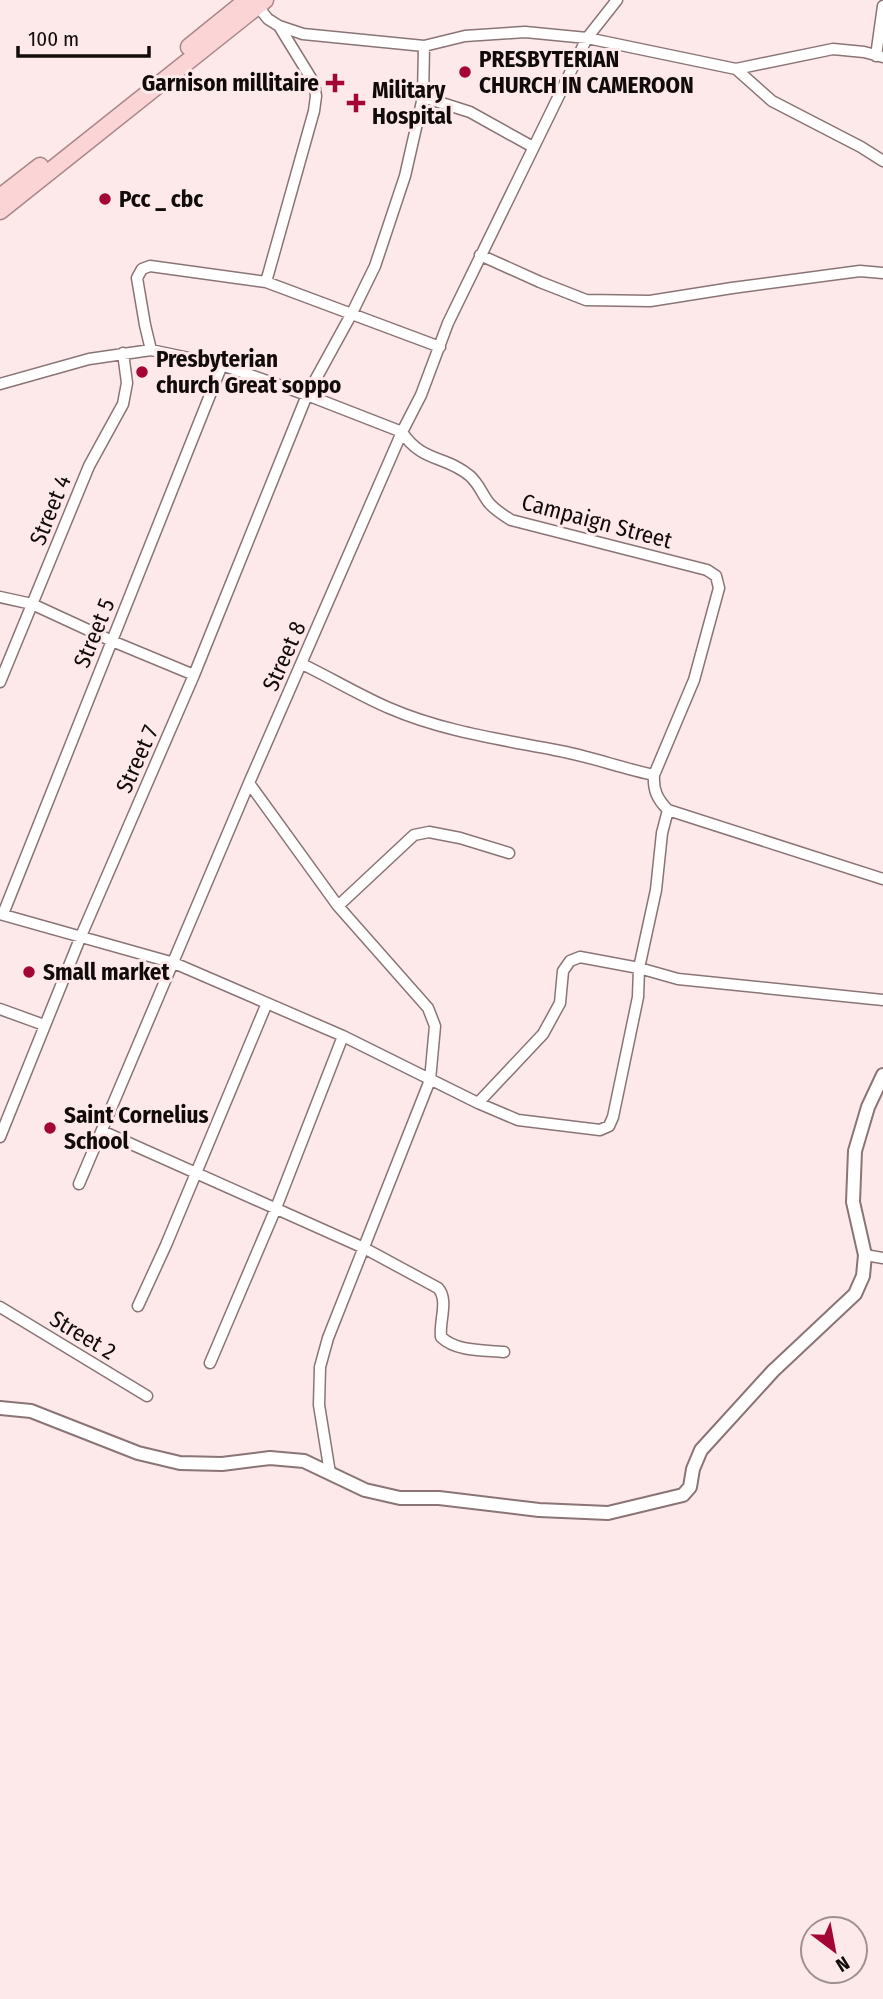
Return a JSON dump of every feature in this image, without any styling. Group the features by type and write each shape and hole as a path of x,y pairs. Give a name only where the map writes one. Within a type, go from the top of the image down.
{"highway":[{"path":"0,197 256,2"},
{"path":"0,211 256,2"}],"street":[{"name":"Street 8","path":"79,1184 249,783 402,432 421,396 448,323 587,38 617,0"},
{"path":"256,2 268,19 279,26 303,34 424,46 465,36 524,32 587,38 736,69 833,49 864,52 880,57 883,6"},
{"path":"266,282 316,96 314,83 279,26"},
{"name":"Street 7","path":"0,1137 80,936 194,676 307,395 375,266 405,176 423,97 424,46"},
{"path":"736,69 772,101 883,161"},
{"path":"423,97 470,113 533,147"},
{"path":"480,255 586,300 650,301 860,271 883,273"},
{"path":"151,350 137,278 142,269 150,265 266,282 440,347"},
{"name":"Campaign Street","path":"0,384 89,359 151,350 222,365 402,432 410,445 469,475 488,502 511,520 707,570 716,576 719,588 694,680 654,775"},
{"name":"Street 4","path":"0,682 89,466 123,404 127,383 123,353"},
{"name":"Street 5","path":"1,914 222,365"},
{"path":"0,597 32,604 194,676"},
{"path":"302,664 388,708 433,724 474,735 597,759 654,775 653,788 667,810 883,879"},
{"path":"249,783 338,906 428,1008 435,1026 430,1080 328,1338 320,1367 319,1405 330,1473"},
{"path":"1,914 174,964 343,1036 518,1120 600,1130 609,1126 613,1117 638,997 639,968 656,890 667,810"},
{"path":"338,906 414,835 429,831 509,853"},
{"path":"478,1103 543,1034 560,1003 563,971 570,961 580,957 639,968 678,979 883,1000"},
{"path":"138,1306 267,1003"},
{"path":"0,1009 44,1025"},
{"path":"210,1363 276,1208 343,1036"},
{"path":"0,1408 31,1411 138,1453 180,1463 222,1464 270,1458 304,1461 365,1490 400,1499 439,1498 539,1510 608,1513 683,1495 691,1487 693,1469 701,1450 773,1371 855,1294 863,1276 864,1255 853,1202 855,1151 868,1107 883,1075"},
{"path":"102,1131 364,1248 438,1288 444,1301 441,1336 449,1344 467,1349 504,1352"},
{"path":"864,1255 883,1258"},
{"name":"Street 2","path":"0,1307 147,1396"}],"place":[{"name":"PRESBYTERIAN CHURCH IN CAMEROON","path":"465,72"},
{"name":"Garnison millitaire","path":"335,83"},
{"name":"Military Hospital","path":"356,103"},
{"name":"Pcc _ cbc","path":"105,199"},
{"name":"Presbyterian church Great soppo","path":"142,372"},
{"name":"Small market","path":"29,972"},
{"name":"Saint Cornelius School","path":"50,1128"}]}
